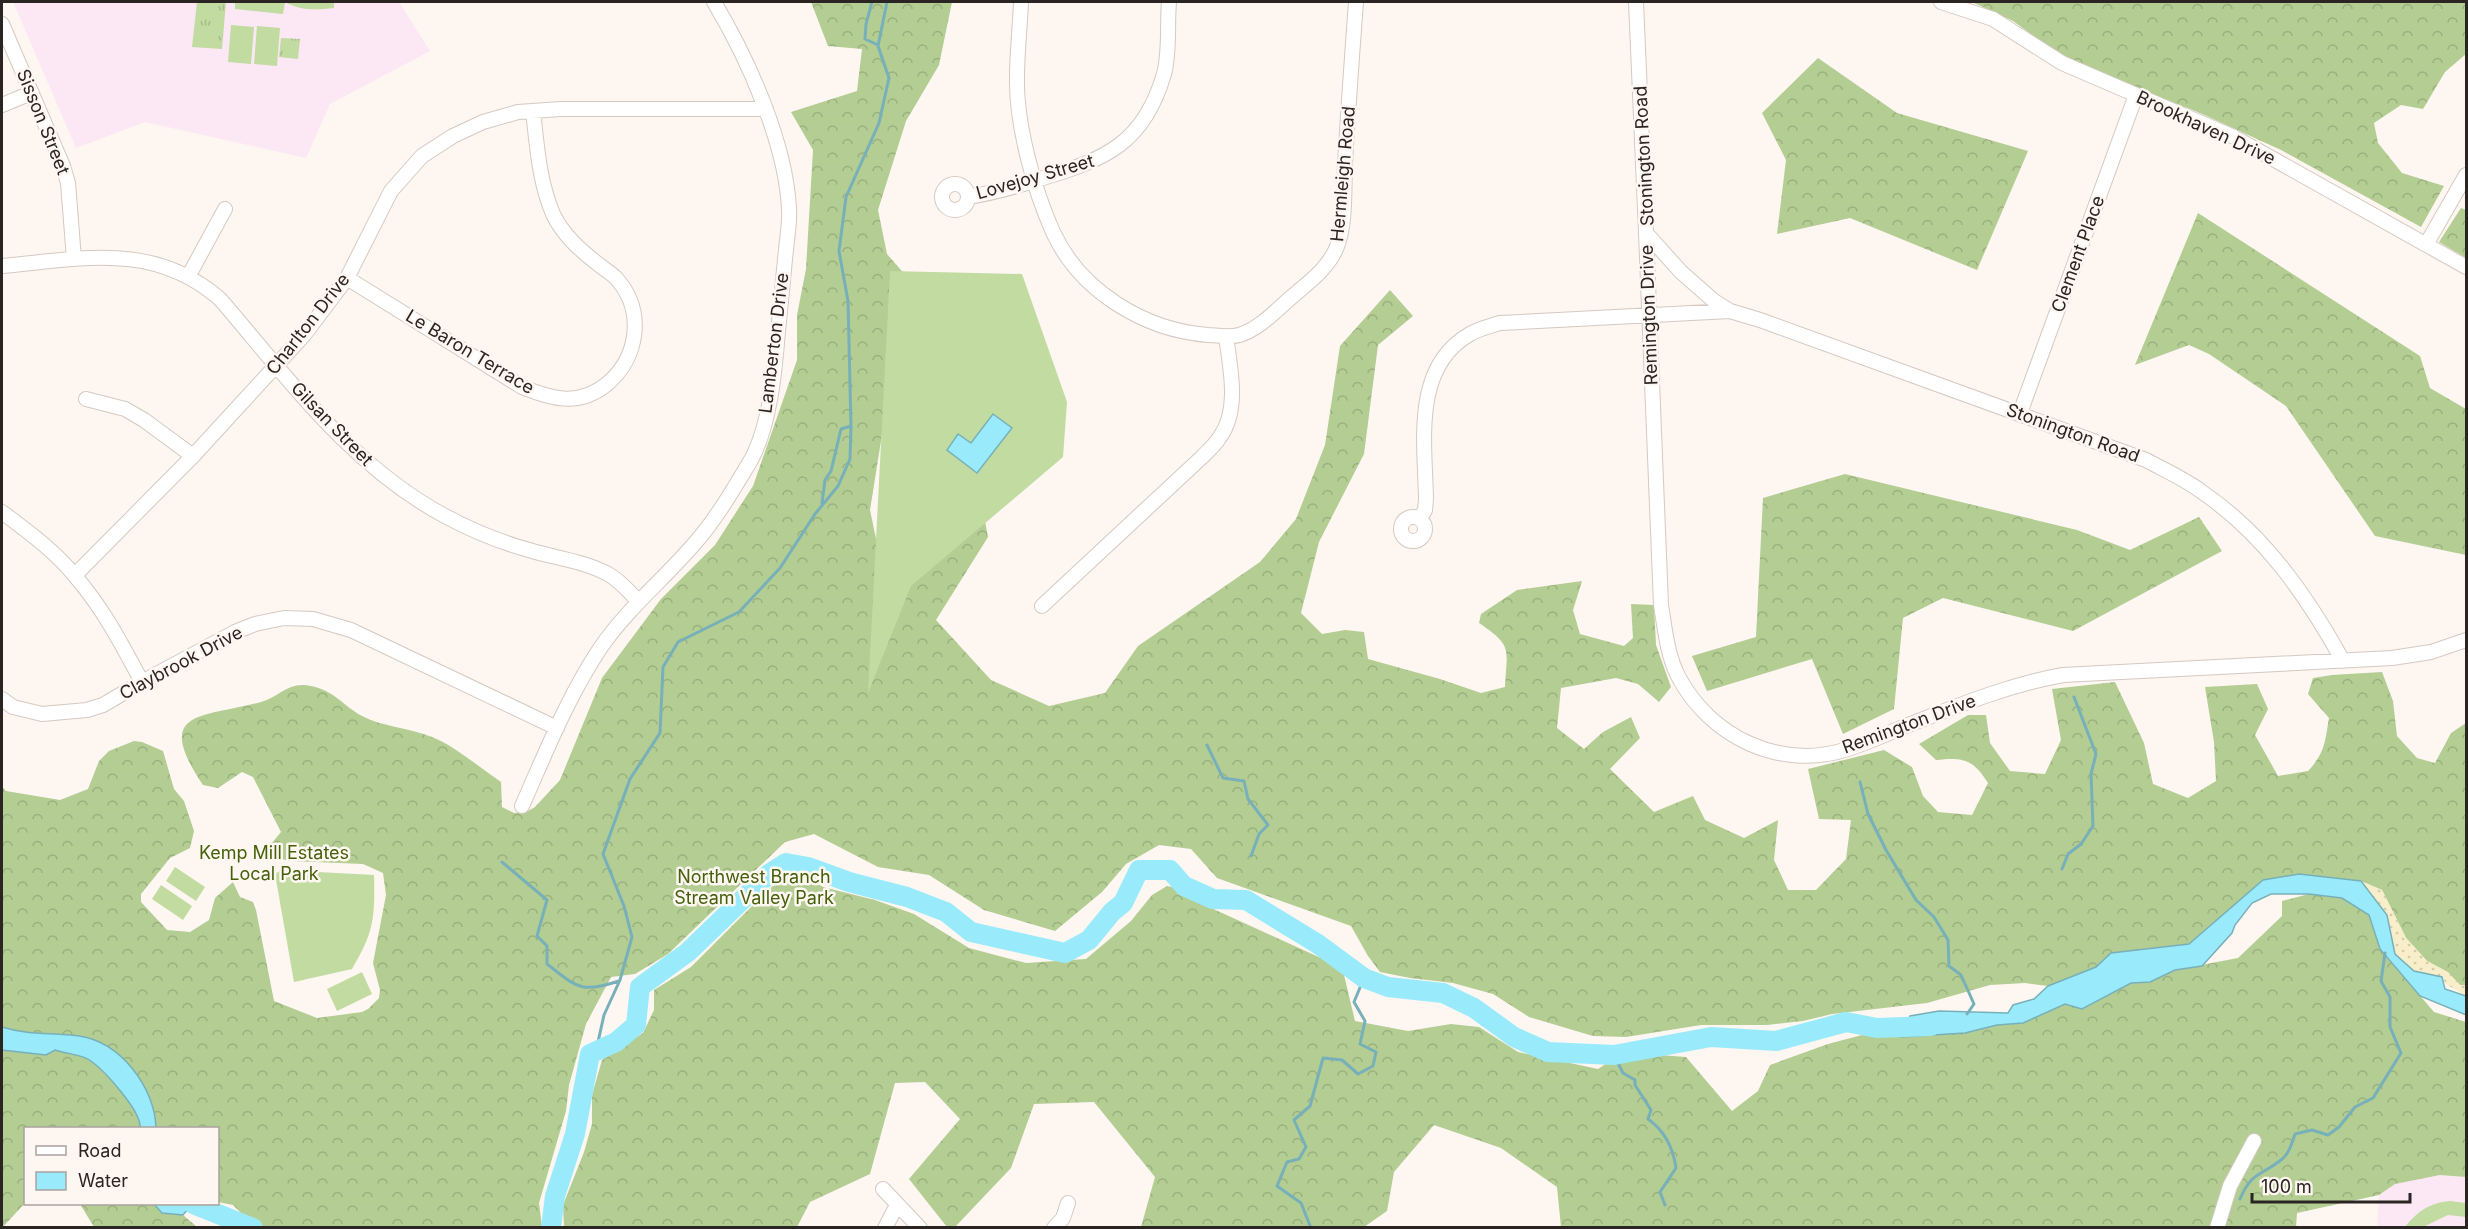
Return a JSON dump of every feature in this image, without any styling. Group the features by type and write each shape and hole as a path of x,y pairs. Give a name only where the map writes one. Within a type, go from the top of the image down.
{"street":[{"name":"Lamberton Drive","path":"522,806 577,686 602,646 638,601 694,544 715,518 752,457 763,428 775,362 789,212 787,183 780,150 766,110 726,21 714,2"},
{"path":"1021,2 1017,80 1021,128 1035,180 1053,232 1080,271 1107,297 1134,315 1162,326 1190,333 1226,336 1232,392 1227,424 1220,438 1042,606"},
{"name":"Lovejoy Street","path":"968,196 989,194 1077,168 1120,146 1138,127 1155,99 1165,72 1169,2"},
{"name":"Hermleigh Road","path":"1226,336 1237,336 1259,325 1322,270 1338,246 1344,190 1356,2"},
{"name":"Stonington Road","path":"1636,2 1646,233 1681,272 1714,301 1730,311 2146,460 2201,491 2254,535 2286,571 2319,619 2343,661"},
{"name":"Brookhaven Drive","path":"1941,2 1993,19 2062,63 2234,137 2427,243 2466,267"},
{"name":"Sisson Street","path":"2,24 63,166 68,183 74,260"},
{"path":"2,105 31,93"},
{"name":"Clement Place","path":"2020,413 2136,95"},
{"name":"Charlton Drive","path":"75,575 193,456 304,335 347,278 391,191 422,156 453,136 483,122 518,112 561,109 766,110"},
{"name":"Le Baron Terrace","path":"347,278 522,387 560,400 579,397 599,390 609,382 628,357 634,340 636,323 633,307 616,279 580,250 562,229 554,214 541,177 533,111"},
{"path":"2427,243 2466,175"},
{"path":"188,277 225,209"},
{"name":"Remington Drive","path":"1646,233 1661,605 1670,653 1677,674 1695,704 1731,736 1759,748 1788,754 1816,755 1846,750 1972,700 2034,681 2063,675 2343,661 2431,652 2466,640"},
{"name":"Gilsan Street","path":"2,266 107,256 136,258 164,266 202,284 220,299 345,442 372,467 409,495 445,516 492,538 605,572 615,578 638,601"},
{"name":"Stonington Road","path":"1420,519 1425,510 1426,499 1425,414 1428,388 1434,371 1450,348 1470,333 1500,322 1649,313 1730,311"},
{"path":"86,399 125,409 193,456"},
{"path":"2,512 30,533 75,575 110,623 142,682"},
{"name":"Claybrook Drive","path":"2,699 13,707 42,714 69,713 103,705 235,632 255,624 284,618 313,619 351,630 557,728"},
{"path":"2217,1227 2230,1186 2254,1141"},
{"path":"883,1189 920,1227"},
{"path":"1054,1227 1063,1218 1068,1203"},
{"path":"885,1227 897,1204"}],"shaded area":[{"path":"13,2 399,2 430,51 330,104 306,158 145,122 76,148"},
{"path":"2440,1175 2466,1177 2466,1227 2377,1228 2379,1195 2395,1184"}],"green space":[{"path":"197,2 226,2 222,49 192,47"},
{"path":"235,2 285,2 283,14 235,9"},
{"path":"285,2 334,2 334,8 308,9"},
{"path":"811,2 952,2 939,65 906,121 878,210 887,254 907,277 870,510 879,553 984,516 988,537 936,620 991,680 1049,706 1105,693 1138,646 1260,562 1296,519 1325,445 1340,346 1390,290 1413,316 1378,345 1364,454 1319,542 1301,613 1322,634 1345,630 1364,632 1368,659 1481,693 1505,687 1507,656 1506,649 1498,637 1479,623 1481,614 1517,590 1582,581 1573,610 1580,634 1624,646 1633,638 1631,604 1654,605 1656,645 1671,687 1659,702 1638,684 1616,678 1561,688 1557,728 1584,749 1603,732 1631,717 1640,738 1610,769 1654,812 1693,796 1705,820 1744,838 1778,820 1774,860 1788,890 1816,890 1846,859 1851,820 1819,819 1808,769 1884,750 1912,767 1923,796 1938,812 1972,815 1988,783 1983,775 1966,761 1936,760 1919,744 1968,715 1986,715 1990,743 2010,771 2045,774 2061,740 2052,689 2115,682 2144,743 2153,784 2188,798 2216,781 2214,742 2205,687 2257,684 2268,709 2255,735 2278,776 2308,771 2323,747 2329,718 2308,694 2313,678 2382,672 2393,701 2397,736 2417,758 2435,763 2451,733 2466,723 2466,985 2460,985 2447,972 2427,961 2406,938 2382,890 2361,881 2299,874 2263,880 2189,944 2111,953 2096,967 2048,986 2025,983 1990,985 1927,1003 1832,1014 1803,1021 1767,1025 1701,1025 1626,1037 1593,1036 1529,1017 1493,994 1453,983 1380,972 1351,926 1217,878 1191,849 1159,845 1126,864 1102,892 1055,931 984,910 929,875 878,867 814,834 785,842 668,954 635,974 611,977 586,1024 569,1085 566,1111 539,1203 542,1227 262,1227 246,1218 233,1205 219,1202 219,1127 156,1127 149,1098 133,1069 109,1047 94,1040 79,1036 32,1033 2,1027 2,787 6,791 60,800 88,789 99,761 109,751 134,741 163,751 174,789 184,801 194,831 190,848 170,858 141,894 141,902 167,930 190,932 209,920 215,898 233,882 240,897 253,902 256,910 274,1001 317,1018 362,1012 368,1009 379,998 380,990 373,963 386,895 383,873 363,864 291,861 262,855 281,832 253,777 242,772 218,788 203,785 188,760 182,742 183,730 191,721 203,715 268,700 296,686 311,686 326,691 370,720 424,734 449,746 501,782 502,807 514,813 528,811 535,807 560,780 602,678 661,599 715,545 753,486 797,360 797,315 806,269 813,150 791,112 857,91 862,49 828,46"},
{"path":"1972,2 2466,2 2466,54 2445,72 2423,109 2401,105 2374,123 2378,143 2402,173 2444,186 2421,227 2281,150 2200,113 2068,61 2013,21"},
{"path":"231,25 254,27 251,64 228,62"},
{"path":"257,26 280,28 277,66 254,64"},
{"path":"281,38 300,39 298,59 279,57"},
{"path":"1818,58 1897,113 2028,151 1977,270 1850,218 1777,234 1786,160 1762,113"},
{"path":"2461,208 2466,210 2466,258 2439,242"},
{"path":"2198,213 2420,356 2430,388 2466,409 2466,555 2375,536 2286,406 2209,354 2189,345 2135,365"},
{"path":"890,271 1022,274 1067,402 1063,457 911,586 868,693"},
{"path":"1845,474 2077,530 2130,550 2199,517 2222,551 2073,631 1943,598 1903,618 1894,709 1843,734 1812,659 1707,691 1692,656 1756,637 1763,498"},
{"path":"175,867 205,887 196,901 166,881"},
{"path":"281,870 374,875 372,924 365,945 352,969 294,982 275,874"},
{"path":"791,873 810,877 823,887 875,900 914,914 969,948 1026,963 1086,959 1131,921 1152,895 1167,886 1172,887 1209,907 1323,959 1344,975 1355,1021 1408,1031 1451,1024 1479,1027 1518,1052 1598,1069 1616,1057 1660,1055 1686,1057 1732,1111 1758,1091 1770,1065 1828,1044 1862,1035 1901,1037 1965,1033 1997,1025 2023,1023 2065,1004 2083,1009 2131,983 2150,982 2175,970 2238,958 2282,916 2282,901 2309,894 2342,898 2369,915 2380,949 2434,1012 2466,1022 2466,1177 2440,1175 2395,1184 2379,1195 2297,1213 2296,1227 1561,1227 1557,1187 1501,1148 1434,1125 1394,1172 1387,1211 1364,1227 1141,1227 1155,1177 1094,1102 1034,1104 1011,1168 955,1227 947,1227 909,1179 960,1119 925,1082 895,1083 870,1174 810,1202 797,1227 564,1227 563,1205 584,1152 592,1124 592,1095 602,1060 643,1033 654,1010 654,990 691,967 769,889"},
{"path":"161,885 192,906 183,920 152,899"},
{"path":"362,972 372,994 337,1011 327,989"},
{"path":"55,1049 91,1061 113,1082 129,1102 140,1127 24,1127 24,1204 2,1228 2,1050 46,1055"},
{"path":"2450,1201 2466,1203 2466,1217 2448,1215 2423,1227 2405,1227 2424,1209"},
{"path":"81,1205 155,1205 162,1213 183,1215 197,1227 94,1227"}],"sand":[{"path":"2361,881 2382,890 2406,938 2427,961 2448,972 2460,985 2466,985 2466,996 2446,984 2442,977 2414,971 2395,954 2387,915"}],"water":[{"path":"993,414 1012,428 977,473 947,450 958,434 971,443"},
{"path":"2299,874 2361,881 2387,915 2395,954 2414,971 2442,977 2445,989 2466,996 2466,1015 2420,996 2380,949 2369,915 2342,898 2309,894 2271,894 2252,903 2235,925 2232,933 2202,966 2175,970 2150,982 2131,983 2082,1009 2065,1004 2023,1023 1997,1025 1965,1033 1901,1037 1910,1016 1939,1011 2008,1013 2013,1005 2034,999 2048,986 2096,967 2111,953 2189,944 2263,880"},
{"path":"2,1027 32,1033 79,1036 109,1047 133,1069 142,1083 154,1113 156,1127 140,1127 129,1102 105,1073 91,1061 55,1050 46,1055 2,1050"},
{"path":"155,1205 191,1205 183,1215 162,1213"}],"waterway":[{"path":"872,2 866,24 865,39 878,45"},
{"path":"596,1051 604,1015 620,980 632,937 624,906 603,854 630,779 660,733 663,667 678,642 739,612 780,568 815,514 838,486 850,459 848,301 839,251 846,197 879,123 889,78 878,46 887,2"},
{"path":"822,503 825,480 831,471 841,429 851,426"},
{"path":"2062,869 2068,854 2081,844 2093,826 2091,774 2096,754 2074,697"},
{"path":"1207,745 1223,778 1244,781 1248,799 1268,825 1259,834 1251,856"},
{"path":"1860,782 1868,814 1886,850 1916,900 1934,917 1948,940 1949,966 1961,975 1974,1004 1967,1014"},
{"path":"502,862 547,900 537,936 547,946 547,964 580,986 596,987 619,981"},
{"path":"551,1228 555,1196 575,1134 590,1054 616,1042 636,1025 640,987 688,952 769,874 786,863 808,867 849,882 907,897 946,912 971,932 1065,953 1089,940 1112,912 1123,903 1139,870 1170,870 1184,886 1213,899 1246,900 1318,944 1364,978 1388,987 1443,993 1474,1008 1514,1037 1548,1052 1614,1055 1711,1037 1776,1041 1846,1022 1877,1028 1931,1026"},
{"path":"2240,1199 2244,1190 2257,1175 2284,1158 2295,1134 2312,1130 2328,1135 2339,1127 2355,1107 2373,1098 2401,1053 2390,1027 2390,997 2381,981 2385,953"},
{"path":"1311,1228 1301,1203 1277,1186 1287,1162 1299,1159 1306,1147 1294,1120 1310,1106 1323,1058 1342,1060 1358,1074 1373,1066 1376,1052 1360,1044 1365,1021 1354,1002 1364,978"},
{"path":"1614,1055 1623,1073 1635,1080 1635,1085 1651,1110 1648,1119 1664,1134 1673,1153 1676,1168 1660,1192 1665,1205"},
{"path":"196,1205 253,1228"}],"park label":[{"name":"Kemp Mill Estates Local Park","path":"274,863"},
{"name":"Northwest Branch Stream Valley Park","path":"754,887"}]}
